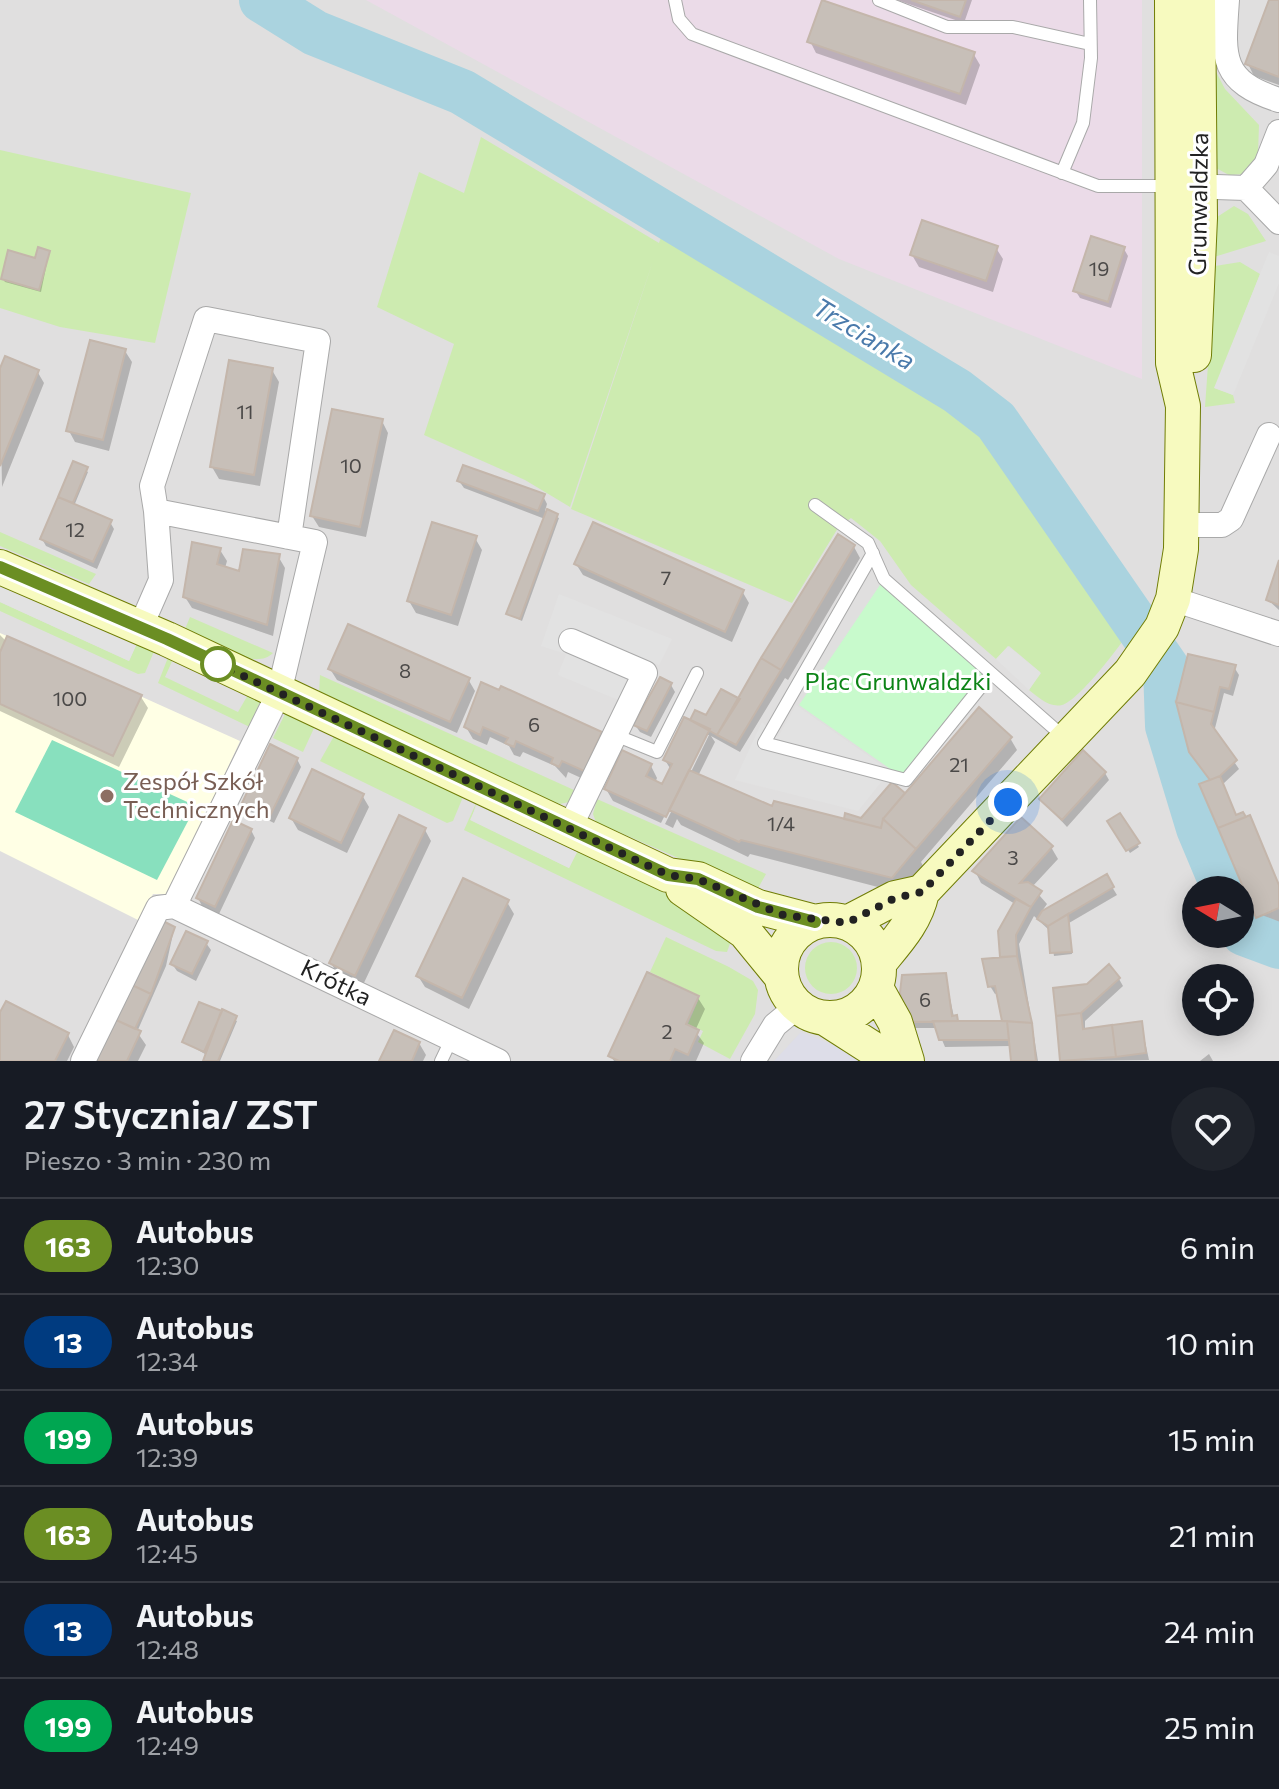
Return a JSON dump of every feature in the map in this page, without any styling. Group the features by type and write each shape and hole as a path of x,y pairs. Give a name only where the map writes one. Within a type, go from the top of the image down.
{"main road":[{"name":"Grunwaldzka","path":"1168,613 1181,525 1183,406 1193,365 1186,186 1172,0"},
{"path":"1184,0 1186,186"},
{"name":"Grunwaldzka","path":"1186,186 1198,0"},
{"path":"0,567 140,628 668,875 698,879 758,907 831,922 869,938 877,976 907,1061"},
{"path":"812,1012 855,1012 907,929 918,909 922,892 1130,673 1168,613"},
{"path":"668,875 690,896 745,932 781,976"},
{"path":"892,1061 812,1012 785,989 781,962 792,937 895,898 922,892"}],"street":[{"path":"1227,0 1227,68 1239,83 1279,100"},
{"path":"1186,186 1246,188 1273,167 1279,132"},
{"path":"1246,188 1279,222"},
{"path":"140,628 161,580 152,486 206,319 318,341 289,537"},
{"path":"1181,525 1222,525 1231,519 1269,435"},
{"path":"83,1061 158,908 174,906 279,693 315,542 156,511"},
{"path":"1168,613 1279,634"},
{"path":"569,829 645,673 571,641"},
{"name":"Krótka","path":"174,906 498,1061"},
{"path":"753,1061 775,1025 812,1012"}],"lane":[{"path":"675,0 679,19 692,34 1062,173 1098,186 1186,186"},
{"path":"879,0 947,27 1013,27 1090,44"},
{"path":"1062,173 1083,123 1090,44 1090,0"},
{"path":"815,505 868,543 884,579 1067,740"},
{"path":"873,553 764,743 906,780 991,674"},
{"path":"615,735 657,752 697,673"},
{"path":"441,1061 452,1038"}],"shaded area":[{"path":"0,0 1279,0 1279,1061 0,1061"},
{"path":"366,0 1142,0 1142,379 839,259"},
{"path":"1269,252 1279,256 1279,283 1233,395 1214,388"},
{"path":"0,579 138,641 129,661 0,602"},
{"path":"559,594 672,639 659,665 642,658 623,702 558,675 566,654 541,646"},
{"name":"Zespół Szkół Technicznych","path":"0,633 240,741 170,894 153,894 138,920 0,851"},
{"path":"1008,646 1041,673 1029,690 996,659"},
{"path":"796,705 890,771 858,811 735,780 762,722 778,737"},
{"path":"479,801 579,848 569,868 470,820"},
{"path":"801,1032 860,1056 865,1061 774,1061"}],"green space":[{"path":"1215,70 1225,89 1259,125 1258,154 1245,174 1229,175 1214,167"},
{"path":"481,137 659,243 667,220 956,393 995,424 1134,625 1090,682 1062,705 1040,699 1029,690 1040,672 1009,646 996,659 911,585 880,541 851,518 838,528 792,603 571,509 653,261 570,507 525,480 424,435 454,344 377,307 419,172 464,193"},
{"path":"0,150 191,193 155,343 60,327 0,308"},
{"path":"1234,206 1248,214 1266,241 1214,257 1217,217"},
{"path":"1240,262 1260,274 1215,388 1233,395 1235,403 1205,407 1215,266"},
{"path":"0,532 96,574 89,584 0,546"},
{"name":"Plac Grunwaldzki","path":"884,579 991,674 906,780 799,705"},
{"path":"0,602 129,661 138,641 155,649 145,673 138,674 0,611"},
{"path":"190,617 273,653 254,659 229,652 185,629"},
{"path":"169,655 174,657 165,677 238,712 249,693 265,704 256,730 158,683"},
{"path":"320,675 574,790 569,802 560,804 548,800 319,694"},
{"path":"286,712 315,726 303,752 273,738"},
{"path":"334,736 463,797 453,821 447,823 320,761"},
{"path":"52,740 196,806 157,880 15,812"},
{"path":"597,799 766,874 756,892 596,822 593,814"},
{"path":"477,801 471,820 569,868 579,848 716,920 733,935 727,952 716,951 464,830"},
{"path":"666,937 729,967 753,981 758,990 755,1014 730,1059 698,1042 703,1031 688,1024 700,996 650,972"},
{"path":"831,942 849,950 857,968 849,986 831,994 813,986 805,968 813,950"}],"building":[{"path":"822,0 975,52 960,94 807,42"},
{"path":"911,0 966,0 960,17"},
{"path":"1269,0 1279,0 1279,77 1245,64"},
{"path":"922,220 998,246 986,281 910,255"},
{"path":"1091,236 1125,247 1108,302 1073,291"},
{"path":"38,247 50,251 39,290 1,279 8,250 35,258"},
{"path":"90,340 126,349 103,440 66,431"},
{"path":"5,356 39,370 0,466 0,368"},
{"path":"229,360 273,368 254,475 210,467"},
{"path":"332,409 383,419 360,527 310,516"},
{"path":"73,461 88,467 73,503 58,497"},
{"path":"463,465 545,494 538,511 457,481"},
{"path":"58,497 112,520 93,562 40,539"},
{"path":"547,509 558,514 520,619 506,614"},
{"path":"432,522 477,536 451,615 407,601"},
{"path":"593,522 744,590 725,632 574,564"},
{"path":"838,534 855,545 781,670 761,658"},
{"path":"192,542 221,548 217,564 239,571 243,549 280,554 267,625 183,597"},
{"path":"1279,560 1279,605 1266,600"},
{"path":"348,624 470,678 450,722 328,669"},
{"name":"Zespół Szkół Technicznych","path":"7,636 142,695 113,756 0,704 0,652"},
{"path":"1188,654 1236,665 1229,689 1220,687 1214,712 1176,702"},
{"path":"761,658 781,670 736,745 717,735"},
{"path":"660,677 672,683 647,731 633,725"},
{"path":"481,682 499,690 501,686 602,732 584,771 562,761 559,767 551,763 553,758 516,741 514,747 505,743 508,738 483,727 480,735 464,727"},
{"path":"721,689 740,699 717,735 690,720 695,710 706,715"},
{"path":"1176,702 1214,712 1211,724 1237,760 1220,776 1210,780 1189,752"},
{"path":"979,707 1012,737 916,849 883,819"},
{"path":"684,717 710,729 666,817 604,789 622,750 652,764 646,776 662,784 672,764 663,760"},
{"path":"270,744 298,758 270,816 242,803"},
{"path":"1083,750 1106,772 1062,820 1039,799"},
{"path":"312,769 364,794 341,843 289,818"},
{"path":"689,770 772,806 774,801 881,828 883,819 916,849 892,878 741,840 739,842 669,810"},
{"path":"1220,776 1236,815 1243,812 1246,817 1218,828 1199,784"},
{"path":"892,782 905,793 883,819 881,828 844,819 845,813 861,818"},
{"path":"1120,813 1140,843 1126,851 1107,821"},
{"path":"399,815 426,828 355,976 329,963"},
{"path":"1250,815 1279,885 1279,908 1256,918 1254,876 1238,876 1218,828"},
{"path":"1021,817 1053,846 1020,883 1028,882 1042,891 1031,907 972,871"},
{"path":"233,820 252,829 215,907 196,898"},
{"path":"1107,874 1114,887 1048,926 1037,919 1042,911"},
{"path":"463,878 509,900 462,998 416,976"},
{"path":"1016,899 1031,907 1016,935 1017,956 1000,957 998,931"},
{"path":"1068,914 1072,952 1050,953 1048,926"},
{"path":"163,921 175,927 151,994 132,985"},
{"path":"186,931 208,941 192,974 170,964"},
{"path":"1017,956 1032,1023 1002,1021 995,986 988,987 982,959"},
{"path":"1109,964 1120,978 1081,1013 1056,1016 1053,988 1087,984"},
{"path":"647,972 699,996 686,1024 699,1030 688,1055 675,1049 670,1061 619,1061 608,1056"},
{"path":"946,973 952,1016 957,1015 958,1021 908,1022 900,993 902,975"},
{"path":"132,985 151,994 135,1029 116,1020"},
{"path":"6,1001 69,1033 55,1061 0,1061 0,1012"},
{"path":"199,1002 222,1011 204,1052 182,1042"},
{"path":"222,1009 237,1016 218,1061 203,1061"},
{"path":"1081,1013 1083,1029 1112,1025 1116,1057 1060,1061 1056,1016"},
{"path":"116,1020 141,1031 127,1061 96,1061"},
{"path":"933,1021 1007,1021 1009,1040 939,1040"},
{"path":"1007,1021 1032,1023 1036,1061 1011,1061"},
{"path":"1142,1021 1146,1053 1116,1057 1112,1025"},
{"path":"394,1030 420,1042 412,1061 379,1061"}],"waterway":[{"name":"Trzcianka","path":"262,0 315,33 462,92 957,391 996,421 1166,667 1168,726 1199,828 1219,876"},
{"name":"Trzcianka","path":"1254,937 1279,946"}],"bus line":[{"name":"163","path":"0,567 167,639 668,875 698,879 758,907 815,922"}],"place":[{"name":"Zespół Szkół Technicznych","path":"107,796"}],"route":[{"path":"218,664 668,875 698,879 758,907 815,922 831,919 847,923 895,898 922,892 1008,802"}]}
